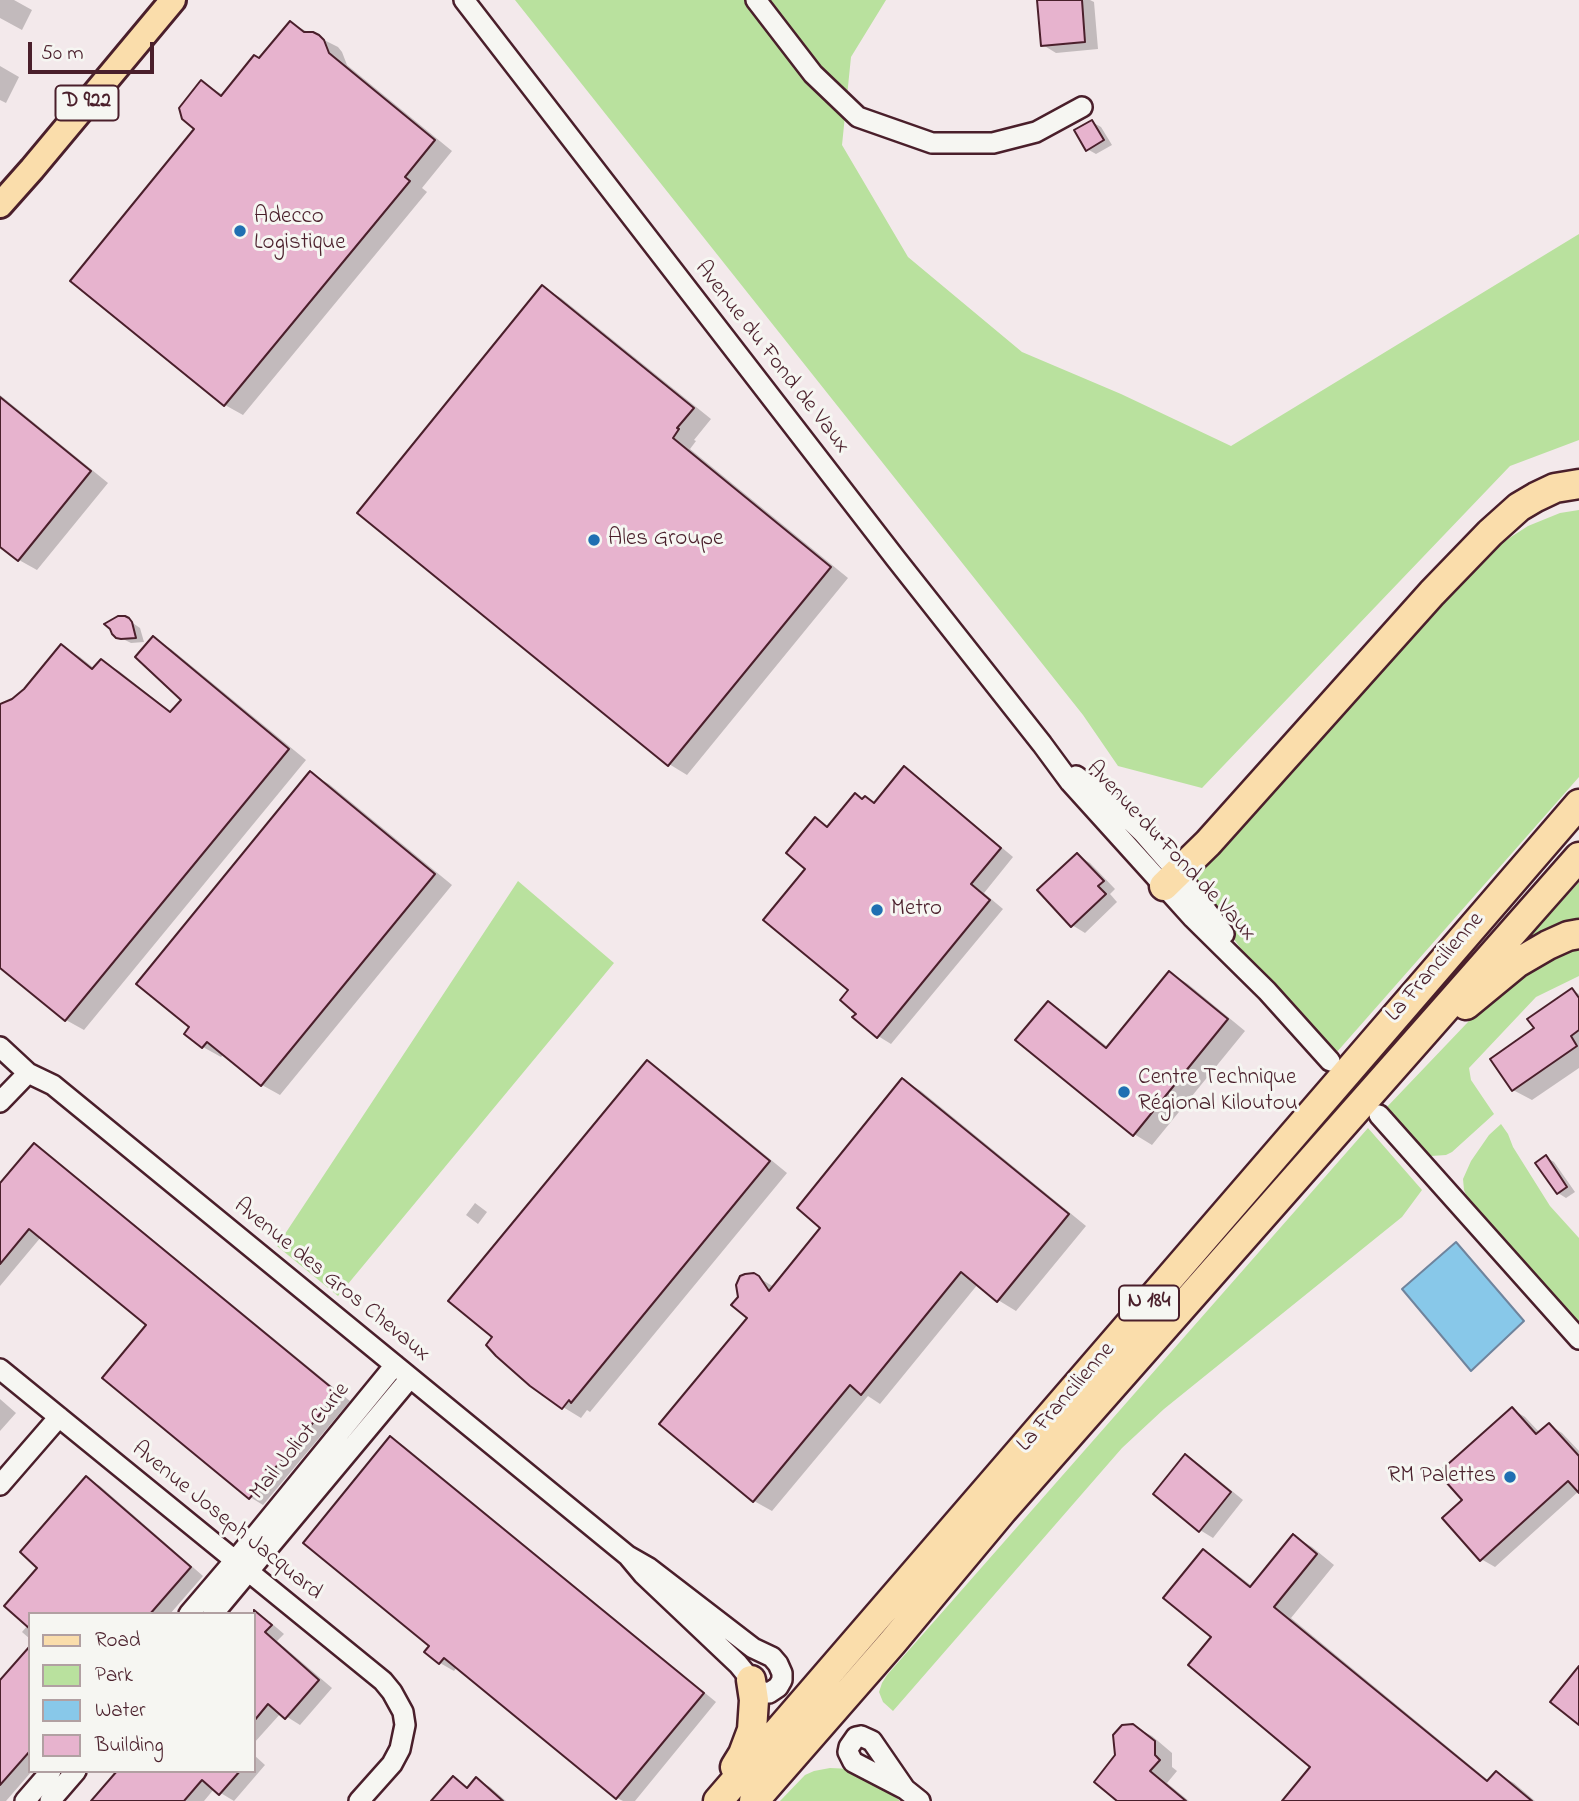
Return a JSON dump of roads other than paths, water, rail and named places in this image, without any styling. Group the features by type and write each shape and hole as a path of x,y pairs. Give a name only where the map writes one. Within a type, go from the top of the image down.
{"highway":[{"path":"1171,879 1208,843 1432,593 1490,533 1519,507 1536,497 1555,488 1579,484"},
{"path":"1490,533 1522,515 1579,496"},
{"name":"La Francilienne","path":"718,1801 1579,804"},
{"name":"La Francilienne","path":"754,1801 1013,1500 1579,857"},
{"path":"1399,1061 1517,963 1548,945 1579,934"},
{"path":"710,1801 741,1758 748,1743 754,1710 751,1679"}],"main road":[{"name":"D 922","path":"0,205 173,0"}],"street":[{"name":"Avenue du Fond de Vaux","path":"464,0 1042,744 1077,778 1124,814 1171,879 1330,1061"},
{"path":"756,0 813,74 858,117 932,143 993,144 1036,132 1082,107"},
{"name":"Avenue des Gros Chevaux","path":"2,1054 27,1073 53,1085 628,1556"},
{"path":"0,1102 27,1073"},
{"path":"1379,1115 1579,1339"},
{"name":"Avenue Joseph Jacquard","path":"0,1369 383,1681 399,1702 405,1725 400,1749 392,1764 359,1801"},
{"name":"Mail Joliot Curie","path":"214,1612 242,1567 402,1372"},
{"path":"0,1485 59,1417"},
{"path":"628,1556 649,1568 753,1648 772,1657 782,1673 778,1687 769,1693 761,1691 738,1664 643,1574 628,1556"},
{"name":"Mail Joliot Curie","path":"191,1612 242,1567"},
{"path":"26,1801 49,1773"},
{"path":"50,1801 74,1773"}],"water":[{"path":"1456,1242 1524,1321 1471,1371 1402,1289"}],"place":[{"name":"Adecco Logistique","path":"240,231"},
{"name":"Ales Groupe","path":"594,540"},
{"name":"Metro","path":"877,910"},
{"name":"Centre Technique Régional Kiloutou","path":"1124,1092"},
{"name":"RM Palettes","path":"1510,1477"}]}
